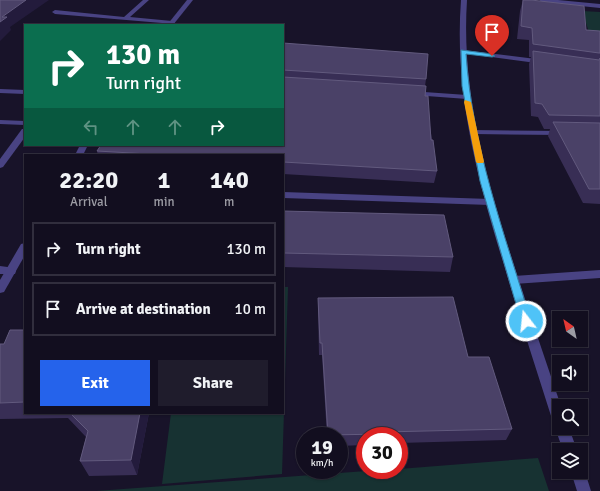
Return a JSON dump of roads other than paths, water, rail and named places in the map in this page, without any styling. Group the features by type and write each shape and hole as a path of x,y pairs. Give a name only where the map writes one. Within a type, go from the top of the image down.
{"street":[{"path":"126,18 146,0"},
{"path":"55,12 126,18 171,24 190,0"},
{"path":"464,0 461,22 467,97 484,181 530,334 552,399"},
{"path":"542,0 600,6"},
{"path":"463,52 548,63"},
{"path":"0,91 24,92"},
{"path":"406,93 467,97"},
{"path":"0,122 24,123"},
{"path":"0,165 24,132"},
{"path":"474,132 568,132"},
{"path":"284,195 490,202"},
{"path":"0,289 5,270 24,247"},
{"path":"514,280 600,274"},
{"path":"580,479 584,491"}]}
